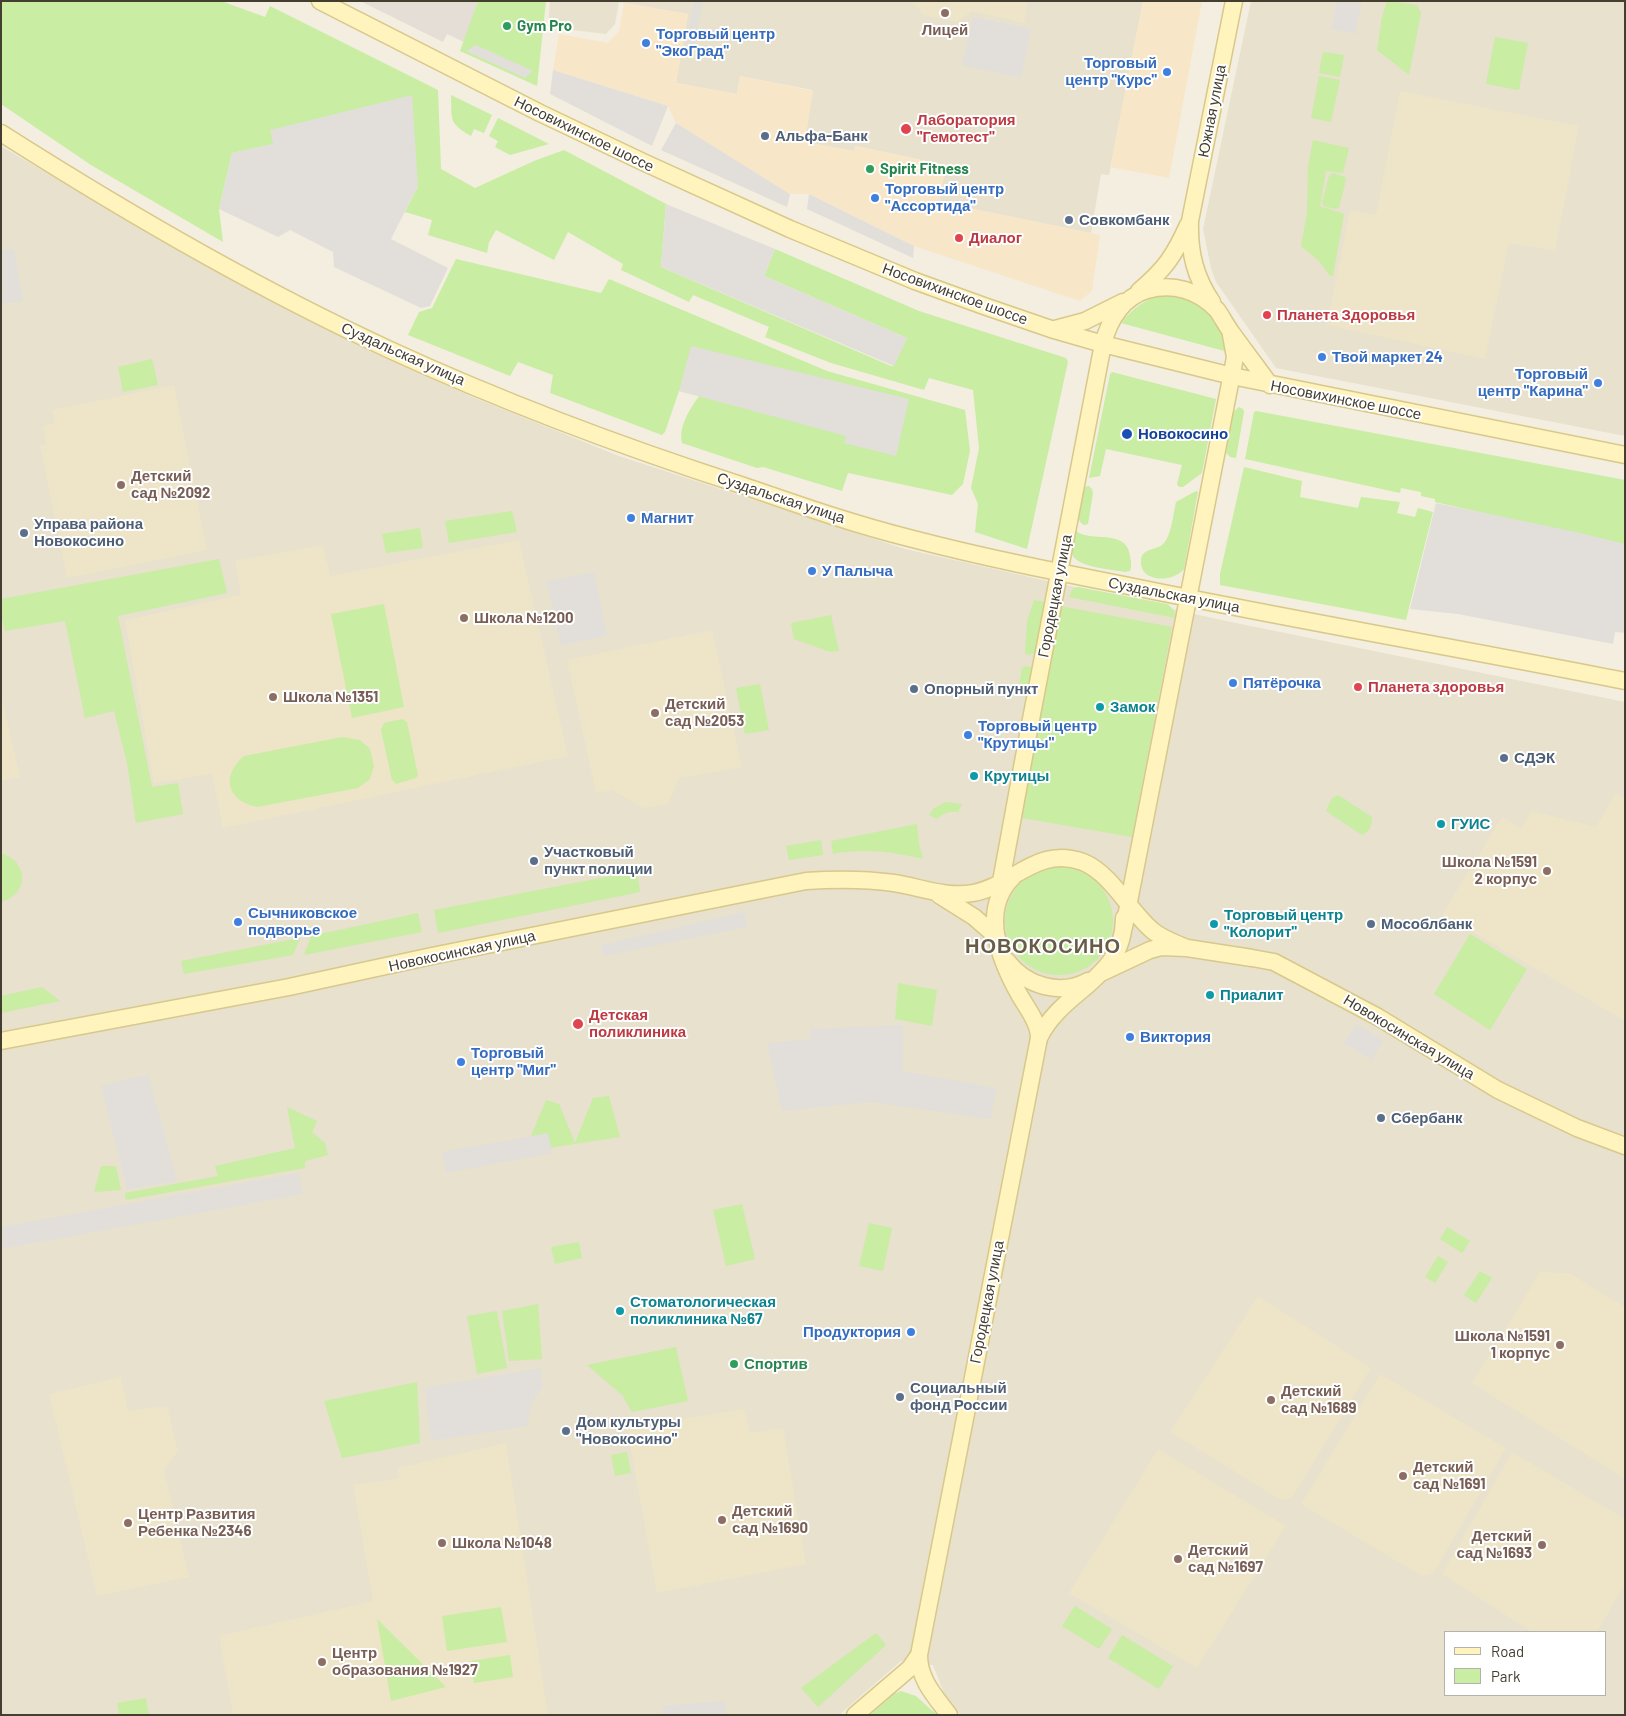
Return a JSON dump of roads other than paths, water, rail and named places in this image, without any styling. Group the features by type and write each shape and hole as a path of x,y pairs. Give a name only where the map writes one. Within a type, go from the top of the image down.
{"street":[{"name":"Носовихинское шоссе","path":"310,1 324,4 548,117 790,229 915,281 1051,329 1103,344 1270,385 1625,455"},
{"name":"Южная улица","path":"1132,297 1170,262 1181,243 1190,221 1234,1"},
{"name":"Суздальская улица","path":"1,133 84,186 226,267 342,327 458,380 544,415 671,462 912,539 1059,572 1188,598 1625,681"},
{"name":"Южная улица","path":"1190,221 1190,237 1198,280 1230,331"},
{"path":"1051,329 1083,322 1132,297 1153,289 1177,288 1201,296 1218,311"},
{"name":"Городецкая улица","path":"996,906 1103,344 1110,323 1132,297"},
{"path":"1039,1038 1049,1020 1111,962 1119,949 1232,376 1235,357 1230,331"},
{"path":"1230,331 1270,385"},
{"path":"923,889 950,894 971,893 992,887 1027,867 1046,859 1071,859 1083,862 1105,876 1129,906 1163,939 1187,948"},
{"path":"1027,867 1010,880 1000,895 996,906 994,929 1012,983 1036,1024 1039,1038"},
{"name":"Новокосинская улица","path":"1,1041 170,1011 806,881 832,879 866,880 895,883 923,889"},
{"path":"1112,886 1122,907 1124,927"},
{"path":"923,889 943,897 962,908 985,925 1012,967 1032,982 1044,986 1066,988 1085,983 1150,950 1161,947 1187,948"},
{"name":"Новокосинская улица","path":"1187,948 1274,962 1378,1017 1498,1090 1577,1128 1625,1146"},
{"name":"Городецкая улица","path":"919,1654 1039,1038"},
{"path":"855,1715 910,1668 919,1654"},
{"path":"919,1654 920,1670 926,1683 948,1713"},
{"path":"888,1687 896,1682 911,1683 934,1698 948,1713"}],"place":[{"name":"Лицей","path":"945,13"},
{"name":"Gym Pro","path":"507,26"},
{"name":"Торговый центр \"ЭкоГрад\"","path":"646,43"},
{"name":"Торговый центр \"Курс\"","path":"1167,72"},
{"name":"Лаборатория \"Гемотест\"","path":"906,129"},
{"name":"Альфа-Банк","path":"765,136"},
{"name":"Spirit Fitness","path":"870,169"},
{"name":"Торговый центр \"Ассортида\"","path":"875,198"},
{"name":"Совкомбанк","path":"1069,220"},
{"name":"Диалог","path":"959,238"},
{"name":"Планета Здоровья","path":"1267,315"},
{"name":"Твой маркет 24","path":"1322,357"},
{"name":"Торговый центр \"Карина\"","path":"1598,383"},
{"name":"Новокосино","path":"1127,434"},
{"name":"Детский сад №2092","path":"121,485"},
{"name":"Магнит","path":"631,518"},
{"name":"Управа района Новокосино","path":"24,533"},
{"name":"У Палыча","path":"812,571"},
{"name":"Школа №1200","path":"464,618"},
{"name":"Пятёрочка","path":"1233,683"},
{"name":"Планета здоровья","path":"1358,687"},
{"name":"Опорный пункт","path":"914,689"},
{"name":"Школа №1351","path":"273,697"},
{"name":"Замок","path":"1100,707"},
{"name":"Детский сад №2053","path":"655,713"},
{"name":"Торговый центр \"Крутицы\"","path":"968,735"},
{"name":"СДЭК","path":"1504,758"},
{"name":"Крутицы","path":"974,776"},
{"name":"ГУИС","path":"1441,824"},
{"name":"Участковый пункт полиции","path":"534,861"},
{"name":"Школа №1591 2 корпус","path":"1547,871"},
{"name":"Сычниковское подворье","path":"238,922"},
{"name":"Торговый центр \"Колорит\"","path":"1214,924"},
{"name":"Мособлбанк","path":"1371,924"},
{"name":"Приалит","path":"1210,995"},
{"name":"Детская поликлиника","path":"578,1024"},
{"name":"Виктория","path":"1130,1037"},
{"name":"Торговый центр \"Миг\"","path":"461,1062"},
{"name":"Сбербанк","path":"1381,1118"},
{"name":"Стоматологическая поликлиника №67","path":"620,1311"},
{"name":"Продуктория","path":"911,1332"},
{"name":"Школа №1591 1 корпус","path":"1560,1345"},
{"name":"Спортив","path":"734,1364"},
{"name":"Социальный фонд России","path":"900,1397"},
{"name":"Детский сад №1689","path":"1271,1400"},
{"name":"Дом культуры \"Новокосино\"","path":"566,1431"},
{"name":"Детский сад №1691","path":"1403,1476"},
{"name":"Детский сад №1690","path":"722,1520"},
{"name":"Центр Развития Ребенка №2346","path":"128,1523"},
{"name":"Школа №1048","path":"442,1543"},
{"name":"Детский сад №1693","path":"1542,1545"},
{"name":"Детский сад №1697","path":"1178,1559"},
{"name":"Центр образования №1927","path":"322,1662"}],"district":[{"name":"НОВОКОСИНО","path":"1043,946"}]}
